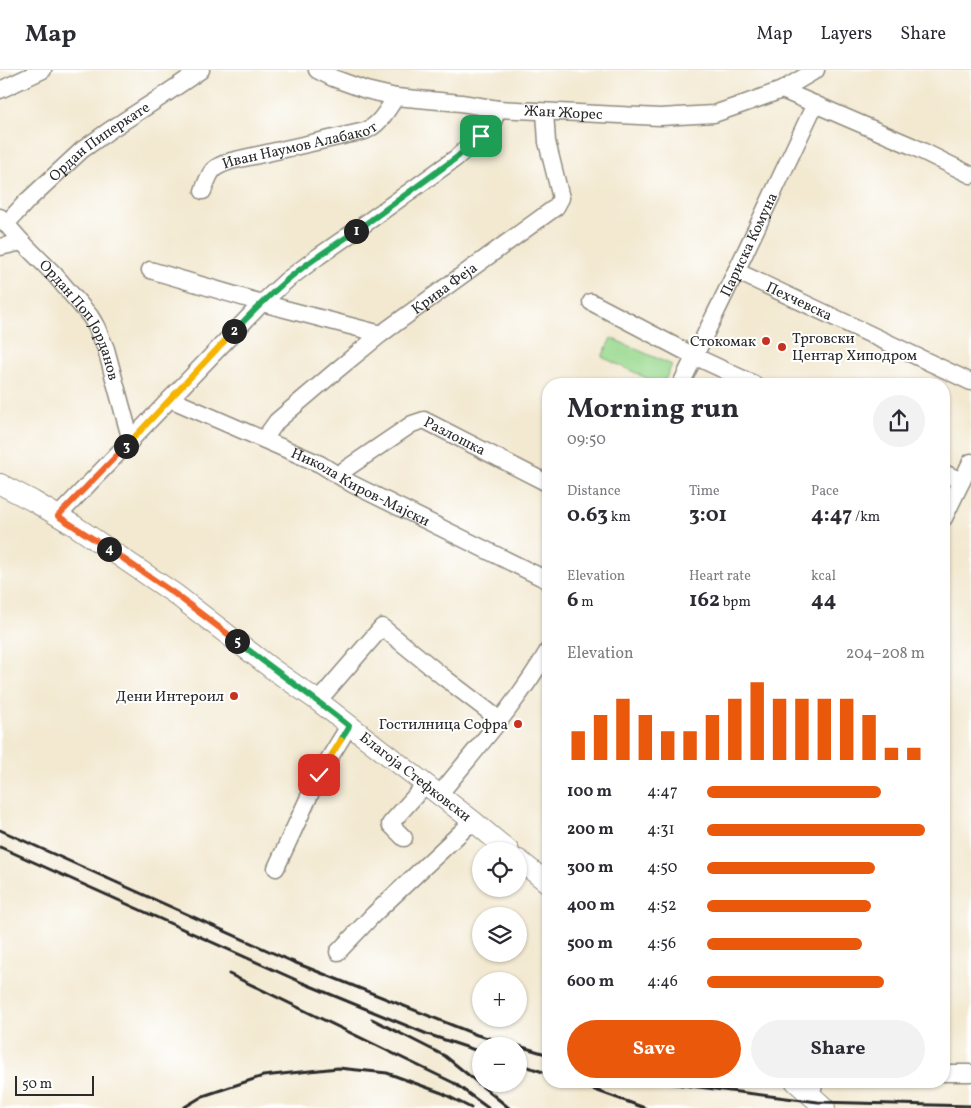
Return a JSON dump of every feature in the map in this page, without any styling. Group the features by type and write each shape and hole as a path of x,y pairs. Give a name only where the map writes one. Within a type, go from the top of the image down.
{"main road":[{"name":"Благоја Стефковски","path":"0,484 58,516 175,594 318,701 498,842"},
{"path":"527,866 542,878"},
{"path":"806,1088 817,1095"}],"street":[{"path":"0,90 43,70"},
{"name":"Ордан Пиперкате","path":"3,220 27,201 82,150 201,70"},
{"name":"Жан Жорес","path":"317,70 366,90 396,97 461,103 498,109 660,118 714,114 782,90 816,70"},
{"path":"782,90 912,146 971,175"},
{"name":"Иван Наумов Алабакот","path":"203,190 216,166 372,128 379,122 396,97"},
{"name":"Париска Комуна","path":"684,378 815,104"},
{"path":"58,516 262,303 287,280 319,256 456,158 481,136 493,122 498,109"},
{"name":"Крива Феја","path":"264,439 277,421 381,334 556,207 561,198 547,142 545,112"},
{"name":"Ордан Поп Јорданов","path":"3,220 80,304 96,326 106,349 131,441"},
{"path":"0,247 22,242"},
{"path":"150,270 262,303 381,334"},
{"name":"Пехчевска","path":"736,271 971,382"},
{"path":"591,302 694,356 741,378"},
{"name":"Никола Киров-Мајски","path":"170,399 320,464 352,484 542,578"},
{"name":"Разлошка","path":"337,475 412,424 424,420 542,480"},
{"path":"950,506 971,462"},
{"path":"950,476 962,481"},
{"path":"318,701 382,627 500,720"},
{"path":"404,838 390,824 432,790 500,720 542,660"},
{"path":"276,868 319,775 349,726"},
{"path":"338,952 374,914 473,821"},
{"path":"950,1073 971,1073"}],"green space":[{"path":"611,338 672,365 666,378 646,378 602,357"}],"railway":[{"path":"0,830 291,961 484,1037"},
{"path":"0,847 303,983 427,1034 472,1049"},
{"path":"229,974 454,1083 488,1108"},
{"path":"372,1019 445,1056 509,1108"},
{"path":"527,1048 542,1053"},
{"path":"527,1067 542,1072"},
{"path":"183,1108 203,1096 263,1076 338,1068 387,1073 442,1093 471,1108"},
{"path":"589,1088 645,1108"},
{"path":"707,1088 818,1102 971,1106"}],"place":[{"name":"Стокомак","path":"766,341"},
{"name":"Трговски Центар Хиподром","path":"782,347"},
{"name":"Дени Интероил","path":"234,696"},
{"name":"Гостилница Софра","path":"518,724"}],"route":[{"path":"319,775 349,726 175,594 58,516 253,312 287,280 456,158 481,136"}]}
